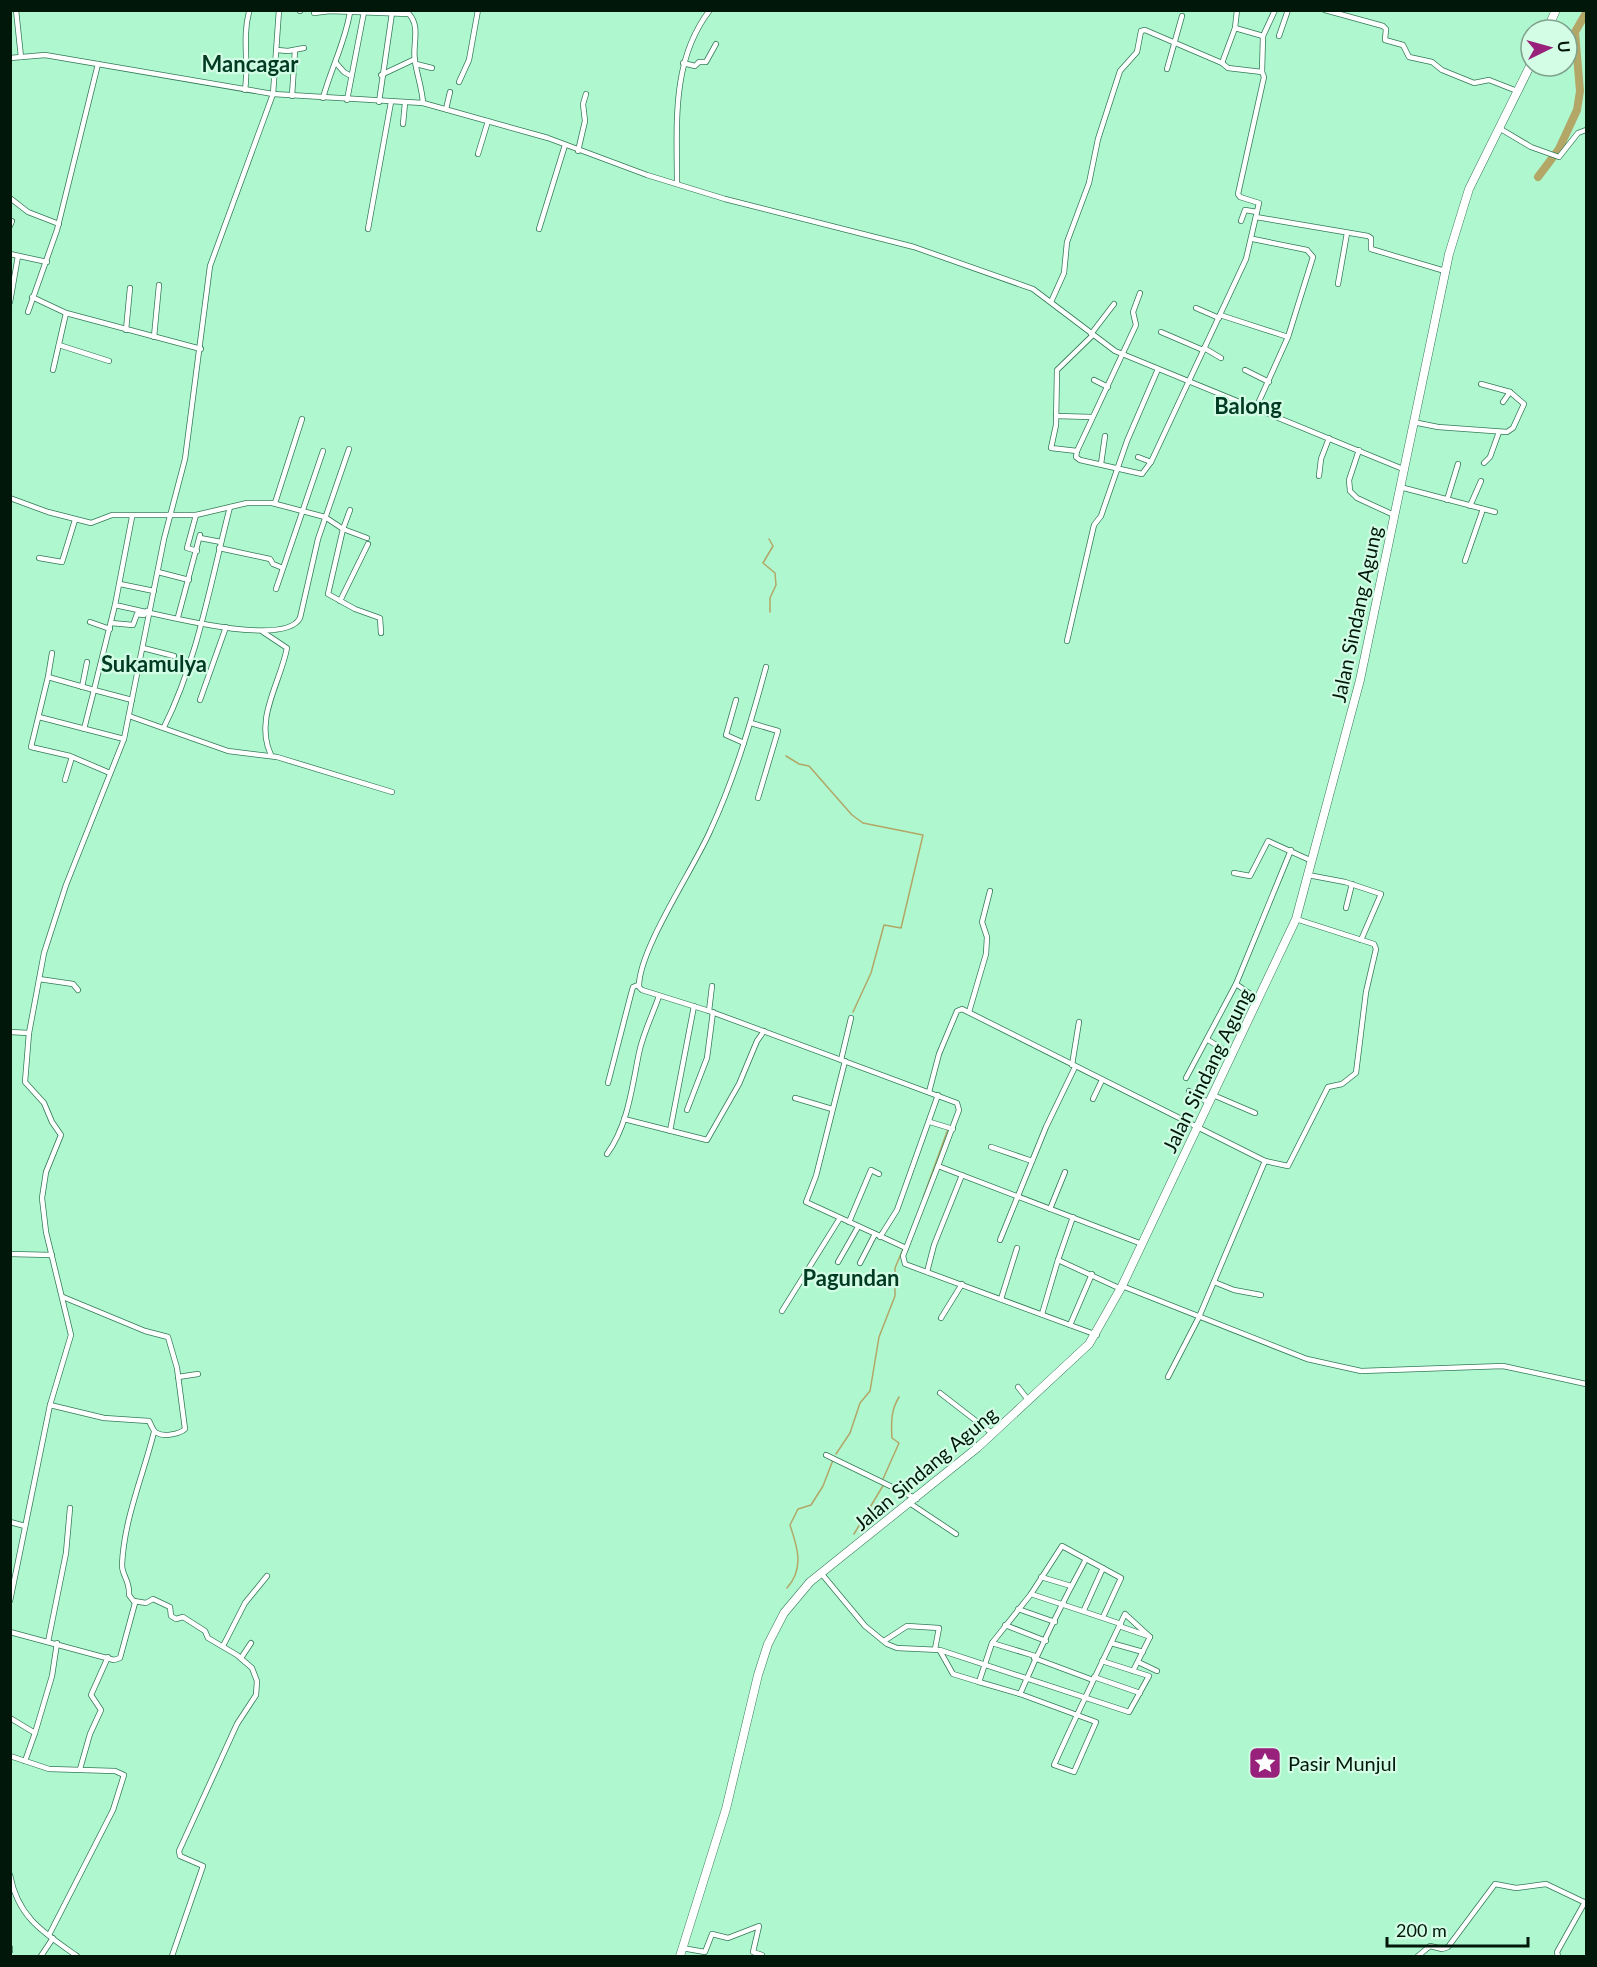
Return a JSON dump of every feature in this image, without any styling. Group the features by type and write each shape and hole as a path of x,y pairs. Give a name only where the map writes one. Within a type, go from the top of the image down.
{"main road":[{"name":"Jalan Sindang Agung","path":"681,1952 726,1809 765,1652 791,1603 821,1573 914,1501 993,1434 1097,1335 1233,1055 1296,919 1360,680 1445,271 1466,198 1524,78"}],"street":[{"path":"10,1601 12,1579 50,1405 71,1335 46,1232 42,1187 61,1135 52,1122 44,1103 25,1082 29,1033 39,979 60,903 124,739 143,648 148,611 185,459 210,266 273,94 279,10"},
{"path":"459,82 469,60 478,10"},
{"path":"677,184 677,104 683,63 691,40 710,10"},
{"path":"1222,63 1235,28 1237,10"},
{"path":"1140,293 1133,312 1137,322 1077,451 1077,458 1140,476 1151,462 1220,316 1252,239 1258,202 1240,197 1238,194 1264,77 1262,72 1263,36 1275,10"},
{"path":"1279,36 1288,10"},
{"path":"1325,10 1383,26 1386,30 1385,40 1403,45 1409,57 1432,62 1443,70 1474,83 1489,80 1517,91"},
{"path":"16,11 21,57"},
{"path":"245,90 248,72 245,41 249,12"},
{"path":"323,98 343,45 350,12"},
{"path":"347,100 364,12"},
{"path":"379,102 380,77 392,12"},
{"path":"314,13 392,12 409,14 414,20 415,62 423,103"},
{"path":"1167,69 1182,16"},
{"path":"1235,28 1263,36"},
{"path":"1051,302 1064,273 1067,242 1089,183 1098,139 1122,67 1137,52 1142,30 1175,42 1222,63 1228,68 1262,72"},
{"path":"683,63 695,66 699,62 706,62 716,44"},
{"path":"277,50 295,52 304,48"},
{"path":"292,96 295,52"},
{"path":"10,58 44,55 273,94 423,103 488,121 677,184 754,207 914,248 1000,276 1033,289 1123,355 1404,469"},
{"path":"336,60 344,72 351,74"},
{"path":"380,77 415,62 432,68"},
{"path":"28,312 59,224 98,64"},
{"path":"446,109 450,92"},
{"path":"578,151 585,121 583,104 586,94"},
{"path":"369,228 391,102"},
{"path":"403,124 405,103"},
{"path":"477,154 488,121"},
{"path":"1499,128 1531,147 1559,157 1578,133 1587,130"},
{"path":"539,230 565,146"},
{"path":"10,198 28,212 59,224"},
{"path":"1242,221 1245,210 1370,237 1371,249 1445,271"},
{"path":"1338,284 1347,233"},
{"path":"1252,239 1307,250 1312,254 1313,260 1288,337 1256,408"},
{"path":"10,254 47,262"},
{"path":"10,302 18,256"},
{"path":"154,337 159,285"},
{"path":"126,330 130,288"},
{"path":"32,297 66,313 201,349"},
{"path":"1077,451 1051,448 1056,416 1057,370 1092,334 1114,304"},
{"path":"1196,308 1288,337"},
{"path":"53,370 66,313"},
{"path":"1161,332 1221,358"},
{"path":"59,345 109,361"},
{"path":"1067,641 1094,525 1101,516 1117,469 1158,369"},
{"path":"1245,370 1269,382"},
{"path":"1094,380 1108,387"},
{"path":"1413,422 1438,427 1507,432 1513,428 1524,404 1510,392 1481,384"},
{"path":"1503,402 1510,392"},
{"path":"1056,416 1092,417"},
{"path":"275,503 302,419"},
{"path":"1484,463 1490,457 1499,432"},
{"path":"1101,464 1105,436"},
{"path":"1319,476 1321,459 1329,438"},
{"path":"115,605 263,633 294,626 299,622 313,558 349,449"},
{"path":"276,589 323,450"},
{"path":"1359,450 1349,480 1350,491 1357,498 1395,515"},
{"path":"1138,457 1151,462"},
{"path":"1447,500 1458,464"},
{"path":"1470,506 1481,481"},
{"path":"1400,487 1495,512"},
{"path":"10,498 75,520 91,523 112,515 132,517 196,515 255,502 275,503 325,517 343,529 368,538"},
{"path":"164,727 200,622 230,507"},
{"path":"1465,561 1483,509"},
{"path":"350,510 328,591 331,597 380,618 381,633"},
{"path":"196,515 187,548 197,551"},
{"path":"84,729 120,584 132,517"},
{"path":"39,558 62,562 75,520"},
{"path":"178,617 200,537 270,559 273,564 283,568"},
{"path":"340,601 368,544"},
{"path":"158,572 189,580"},
{"path":"120,584 154,591"},
{"path":"90,622 110,626 133,625 137,614 146,614 148,611"},
{"path":"200,700 226,627"},
{"path":"263,633 287,648 265,724 265,740 271,756"},
{"path":"143,648 174,656"},
{"path":"52,653 31,747 72,757 110,773"},
{"path":"82,687 87,663"},
{"path":"608,1083 633,987 638,985 648,947 711,830 744,744 766,667"},
{"path":"48,677 132,700"},
{"path":"736,700 726,735 744,744"},
{"path":"129,716 228,751 271,756 393,792"},
{"path":"39,717 124,739"},
{"path":"751,723 778,731 758,798"},
{"path":"64,780 72,757"},
{"path":"1234,873 1250,876 1268,841 1312,861"},
{"path":"1186,1078 1236,984 1291,850"},
{"path":"1308,875 1352,884 1382,895 1361,940"},
{"path":"1346,908 1352,884"},
{"path":"969,1011 986,954 987,937 982,922 990,891"},
{"path":"929,1092 939,1054 957,1011 960,1009 969,1011 1265,1161 1288,1166 1326,1088 1342,1084 1356,1073 1366,992 1376,950 1374,944 1296,919"},
{"path":"39,979 73,984 78,990"},
{"path":"1236,984 1259,1000"},
{"path":"638,985 642,990 764,1031 960,1105 906,1248 903,1258 905,1264 1097,1335"},
{"path":"687,1110 707,1059 712,986"},
{"path":"608,1154 620,1135 639,1052 660,996"},
{"path":"670,1131 694,1006"},
{"path":"851,1018 816,1176 806,1202 906,1248"},
{"path":"1000,1240 1074,1066 1079,1022"},
{"path":"624,1119 704,1140 708,1139 739,1084 753,1048 764,1031"},
{"path":"10,1032 29,1033"},
{"path":"1208,1040 1233,1055"},
{"path":"1093,1099 1102,1080"},
{"path":"1189,1091 1255,1113"},
{"path":"860,1263 897,1210 938,1095"},
{"path":"795,1098 832,1109"},
{"path":"930,1122 952,1128"},
{"path":"991,1147 1032,1161"},
{"path":"1168,1377 1199,1317 1265,1161"},
{"path":"938,1166 1142,1244"},
{"path":"849,1222 871,1170 879,1174"},
{"path":"1050,1209 1065,1172"},
{"path":"927,1272 934,1245 962,1175"},
{"path":"1042,1314 1073,1217"},
{"path":"782,1311 840,1218"},
{"path":"838,1262 858,1227"},
{"path":"1001,1299 1017,1248"},
{"path":"10,1254 52,1255"},
{"path":"1058,1260 1121,1287 1316,1362 1361,1371 1503,1366 1587,1384"},
{"path":"1070,1325 1092,1274"},
{"path":"1214,1282 1234,1290 1261,1295"},
{"path":"941,1318 962,1284"},
{"path":"63,1297 140,1329 168,1337 173,1346 185,1429 178,1434 154,1432"},
{"path":"178,1377 198,1374"},
{"path":"1018,1387 1029,1401"},
{"path":"940,1393 993,1434"},
{"path":"10,1632 116,1660 120,1658 135,1607 129,1595 131,1585 123,1571 123,1559 130,1510 141,1485 154,1432 149,1421 104,1418 50,1405"},
{"path":"970,1438 977,1448"},
{"path":"826,1455 914,1501 956,1534"},
{"path":"48,1642 66,1553 70,1508"},
{"path":"10,1522 25,1526"},
{"path":"979,1682 992,1643 1031,1594 1062,1546 1121,1578 1103,1617"},
{"path":"10,1558 18,1559"},
{"path":"1020,1694 1035,1657 1046,1641 1086,1559"},
{"path":"1084,1610 1103,1568"},
{"path":"821,1573 865,1626 897,1648 938,1650 1129,1712 1149,1676 1102,1661"},
{"path":"223,1646 245,1603 267,1576"},
{"path":"1041,1577 1071,1586"},
{"path":"1031,1594 1084,1610 1150,1637"},
{"path":"134,1601 146,1603 153,1599 170,1607 171,1616 176,1619 183,1617 204,1631 207,1637 241,1658 256,1674 256,1695 237,1724 179,1851 180,1856 203,1866 172,1956"},
{"path":"1018,1609 1055,1622"},
{"path":"884,1641 907,1626 939,1628 938,1650 953,1674 1020,1694 1076,1716 1096,1722 1074,1772 1054,1765 1076,1716 1093,1678 1125,1614 1150,1637"},
{"path":"1005,1625 1046,1641"},
{"path":"1133,1671 1150,1637"},
{"path":"241,1658 251,1642"},
{"path":"25,1761 52,1676 57,1643"},
{"path":"992,1643 1140,1693"},
{"path":"1111,1643 1143,1652"},
{"path":"80,1769 90,1734 101,1710 91,1695 108,1658"},
{"path":"1138,1662 1157,1671"},
{"path":"10,1718 35,1733"},
{"path":"10,1756 49,1769 120,1772 124,1779 114,1810 41,1956"},
{"path":"10,1875 17,1900 24,1913 77,1956"},
{"path":"1418,1956 1430,1946 1442,1949 1448,1947 1495,1884 1516,1888 1546,1884 1586,1902 1557,1952 1558,1956"},
{"path":"681,1952 705,1952 712,1934 728,1938 759,1926 752,1954 762,1955"}],"waterway":[{"path":"1538,177 1559,149 1577,110 1580,91 1575,32 1586,13"},
{"path":"769,539 773,546 763,563 775,573 776,585 770,598 770,612"},
{"path":"786,756 799,764 809,766 852,815 863,823 923,835 901,928 884,925 871,973 853,1012"},
{"path":"923,1198 948,1129"},
{"path":"836,1454 850,1433 860,1403 870,1391 879,1337 895,1296 895,1268 903,1249"},
{"path":"883,1479 899,1443 892,1438 893,1411 899,1397"},
{"path":"787,1588 793,1580 798,1565 797,1549 790,1525 798,1509 811,1505 823,1486 833,1460"},
{"path":"854,1534 884,1484"}],"place":[{"name":"Pasir Munjul","path":"1265,1763"}],"district":[{"name":"Mancagar","path":"250,63"},
{"name":"Balong","path":"1248,405"},
{"name":"Sukamulya","path":"154,663"},
{"name":"Pagundan","path":"851,1277"}]}
